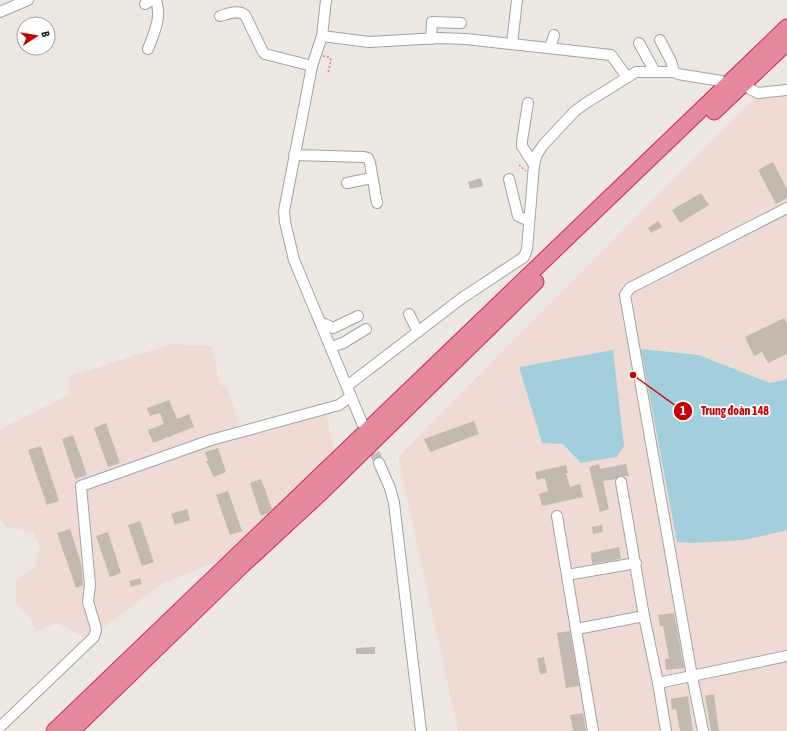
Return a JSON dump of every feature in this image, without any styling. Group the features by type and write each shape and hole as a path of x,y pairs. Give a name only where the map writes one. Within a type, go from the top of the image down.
{"highway":[{"path":"54,731 787,27"},
{"path":"72,731 243,565 322,492 616,204 787,43"}],"street":[{"path":"0,12 28,0"},
{"path":"148,49 159,20 156,0"},
{"path":"326,0 322,36 312,66 284,211 285,222 294,260 362,423"},
{"path":"512,44 517,0"},
{"path":"220,16 237,11 242,12 265,54 312,66"},
{"path":"431,39 432,22 461,23"},
{"path":"550,48 554,35"},
{"path":"322,36 369,42 466,39 611,55 627,77"},
{"path":"660,40 676,73"},
{"path":"639,43 654,72"},
{"path":"0,727 96,634 95,625 88,602 90,585 81,486 211,440 339,405 349,391 418,332 462,298 524,257 534,165 537,154 544,144 575,111 636,72 676,73 721,81"},
{"path":"750,88 758,93 787,90"},
{"path":"528,103 522,146 534,165"},
{"path":"294,155 368,158 370,162 376,203"},
{"path":"347,183 372,178"},
{"path":"509,179 518,216 529,221"},
{"path":"703,731 625,295 630,288 787,208"},
{"path":"408,314 418,332"},
{"path":"321,324 325,324 333,328 358,316"},
{"path":"331,346 343,343 366,329"},
{"path":"379,463 390,488 394,503 421,731"},
{"path":"621,482 666,731"},
{"path":"557,516 593,731"},
{"path":"567,575 636,563"},
{"path":"576,629 644,616"},
{"path":"658,683 787,656"}],"path":[{"path":"316,54 330,58 328,73"}],"shaded area":[{"path":"787,91 787,731 458,731 398,457 759,93"},
{"path":"172,344 212,346 220,384 228,388 241,431 326,410 335,457 222,559 162,584 87,640 58,623 36,631 30,618 16,604 16,581 35,567 40,546 33,533 5,526 0,518 0,429 70,394 69,376"}],"water":[{"path":"641,349 699,355 770,383 787,379 787,530 745,540 693,543 677,542"},
{"path":"613,350 624,446 617,457 581,463 563,444 542,443 519,367"}],"building":[{"path":"773,162 787,189 787,198 776,204 758,170"},
{"path":"481,178 483,186 470,189 468,182"},
{"path":"701,193 709,205 680,223 672,210"},
{"path":"658,221 662,227 651,233 648,228"},
{"path":"784,318 787,324 787,354 768,363 762,352 754,356 745,337"},
{"path":"169,400 177,419 189,414 194,427 153,443 148,430 164,424 160,413 150,416 147,408"},
{"path":"474,421 479,434 430,452 424,439"},
{"path":"106,423 120,463 108,467 94,428"},
{"path":"73,435 87,475 75,479 62,439"},
{"path":"41,446 59,501 47,505 28,450"},
{"path":"218,448 226,472 214,477 206,461 208,461 205,452"},
{"path":"599,464 600,469 626,464 629,476 620,476 616,479 603,481 609,509 600,512 589,467"},
{"path":"566,465 568,473 566,473 570,487 580,484 583,497 542,506 539,494 548,491 545,478 537,480 535,472"},
{"path":"261,479 272,509 268,513 261,516 250,483"},
{"path":"228,491 242,531 230,535 216,495"},
{"path":"187,509 190,520 175,525 171,514"},
{"path":"140,521 154,562 142,566 128,525"},
{"path":"602,525 603,532 593,534 592,527"},
{"path":"70,529 81,563 83,585 76,588 57,533"},
{"path":"108,532 121,573 110,577 96,536"},
{"path":"619,547 621,559 592,564 591,553"},
{"path":"140,578 142,584 131,587 129,581"},
{"path":"674,613 684,668 666,670 665,659 669,659 663,626 660,626 658,615"},
{"path":"570,631 579,686 566,688 557,633"},
{"path":"375,647 375,654 356,654 356,648"},
{"path":"544,657 547,673 540,674 537,658"},
{"path":"714,694 719,731 711,731 705,696"},
{"path":"688,696 693,731 680,731 676,709 672,710 671,699"},
{"path":"583,713 586,731 573,731 570,715"}],"tunnel":[{"path":"369,439 379,463"}],"place":[{"name":"Trung đoàn 148","path":"633,375"}]}
